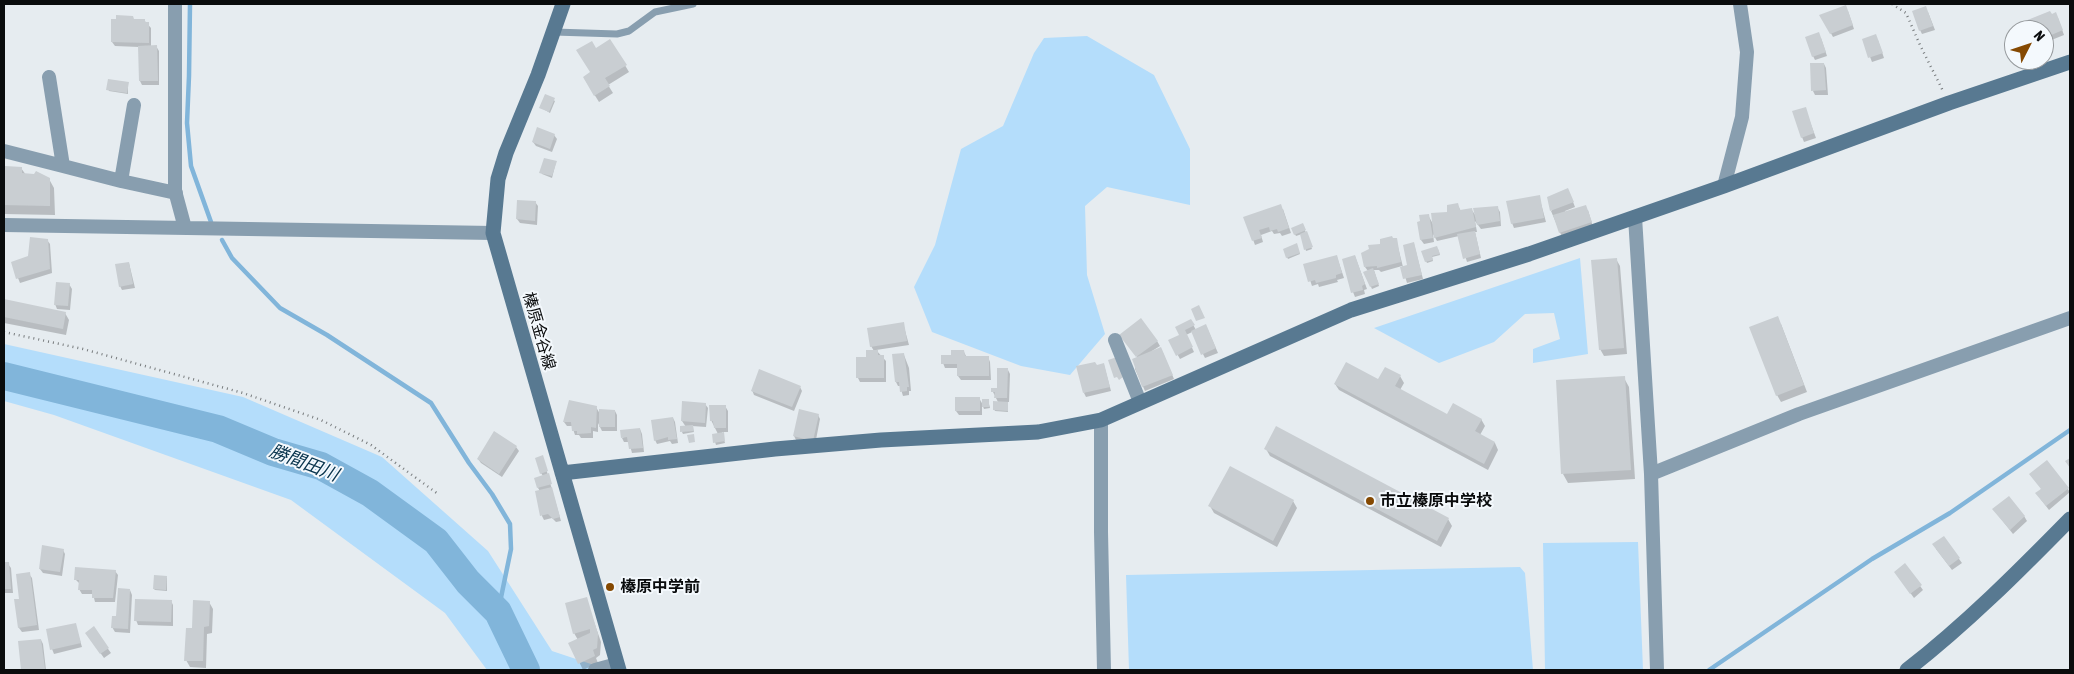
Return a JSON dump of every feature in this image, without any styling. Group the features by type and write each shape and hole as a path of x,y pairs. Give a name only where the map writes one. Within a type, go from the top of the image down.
{"street":[{"path":"175,4 174,139 176,193 185,228"},
{"name":"榛原金谷線","path":"563,4 538,75 506,153 498,179 493,233 618,667"},
{"path":"1724,186 1742,117 1746,52 1740,4"},
{"path":"562,473 775,449 881,440 1038,432 1101,420 1351,310 1529,254 1724,186 1949,103 2070,62"},
{"path":"49,77 63,166"},
{"path":"120,181 134,105"},
{"path":"4,151 120,181 176,193"},
{"path":"1635,217 1651,474 1657,670"},
{"path":"4,225 493,233"},
{"path":"1651,474 1799,414 2070,318"},
{"path":"1115,340 1140,402"},
{"path":"1101,420 1104,670"},
{"path":"1907,670 1945,640 2001,590 2070,519"},
{"path":"595,670 618,667"}],"lane":[{"path":"554,32 617,34 629,31 654,12 693,4"}],"path":[{"path":"1892,4 1906,13 1949,103"},
{"path":"4,332 83,349 243,393 321,420 371,445 438,494"}],"shaded area":[{"path":"1087,36 1154,75 1190,149 1190,205 1107,187 1085,206 1087,275 1105,334 1070,375 1021,366 932,332 914,287 935,245 961,149 1003,126 1034,53 1044,38"},
{"path":"1580,258 1588,354 1533,363 1533,349 1560,339 1554,313 1525,314 1494,342 1439,363 1374,328"},
{"path":"4,344 243,397 382,457 488,551 552,651 609,670 487,670 445,613 291,500 54,415 4,401"},
{"path":"1638,542 1643,670 1545,670 1543,543"},
{"path":"1520,567 1525,573 1533,670 1129,670 1126,575"}],"building":[{"path":"1846,5 1853,25 1830,34 1819,15"},
{"path":"1926,6 1933,26 1919,31 1912,11"},
{"path":"2050,11 2052,14 2056,12 2063,30 2054,34 2054,20 2028,20"},
{"path":"116,15 133,16 134,19 145,19 145,22 149,22 149,43 111,42 111,19 116,19"},
{"path":"1819,32 1826,52 1812,57 1805,37"},
{"path":"1876,34 1883,53 1868,58 1862,39"},
{"path":"610,39 627,65 605,78 610,86 594,96 583,77 590,72 576,50 592,41 596,48"},
{"path":"157,45 158,81 139,81 138,46"},
{"path":"1810,63 1824,63 1826,90 1811,91"},
{"path":"108,79 129,82 127,93 106,90"},
{"path":"545,94 555,98 549,112 539,108"},
{"path":"1806,107 1814,133 1801,138 1792,111"},
{"path":"537,127 555,134 550,149 532,142"},
{"path":"544,158 557,161 552,176 539,173"},
{"path":"5,166 22,167 22,173 34,174 36,171 50,178 50,206 4,205"},
{"path":"1568,188 1574,202 1550,211 1547,197"},
{"path":"1540,195 1544,218 1511,224 1506,201"},
{"path":"517,200 536,201 535,221 516,219"},
{"path":"1458,203 1460,210 1472,208 1476,227 1434,238 1431,213 1447,212 1447,205"},
{"path":"1281,204 1289,228 1278,232 1277,229 1270,231 1269,227 1259,230 1262,238 1252,241 1243,217"},
{"path":"1586,205 1592,222 1559,233 1553,215"},
{"path":"1498,206 1500,221 1477,225 1473,208"},
{"path":"1429,214 1433,238 1420,240 1417,222 1420,221 1419,215"},
{"path":"1303,223 1306,230 1294,235 1291,228"},
{"path":"1307,231 1313,247 1304,250 1300,234"},
{"path":"1475,231 1480,254 1463,259 1457,234"},
{"path":"1392,236 1397,238 1401,262 1377,268 1377,266 1364,267 1361,253 1369,249 1368,245 1380,244 1380,239"},
{"path":"30,237 48,239 50,269 16,279 11,262 28,256"},
{"path":"1414,242 1422,275 1403,279 1400,267 1407,265 1403,245"},
{"path":"1297,243 1300,253 1286,258 1283,249"},
{"path":"1437,246 1440,254 1432,256 1433,260 1425,262 1421,251"},
{"path":"1337,255 1342,273 1336,275 1336,278 1316,283 1315,280 1308,282 1303,264"},
{"path":"1355,255 1365,284 1362,286 1363,290 1351,293 1342,259"},
{"path":"1617,258 1624,348 1599,350 1591,260"},
{"path":"129,262 133,284 119,287 115,264"},
{"path":"1373,268 1379,284 1370,287 1363,272"},
{"path":"56,282 70,283 68,306 54,305"},
{"path":"4,299 66,312 63,329 4,317"},
{"path":"1199,305 1205,318 1196,321 1191,309"},
{"path":"1778,316 1804,385 1776,396 1749,327"},
{"path":"1141,318 1158,341 1136,357 1119,335"},
{"path":"1191,319 1195,325 1185,330 1193,347 1176,356 1168,340 1179,335 1175,327"},
{"path":"904,322 907,341 870,347 867,328"},
{"path":"1206,324 1216,348 1201,355 1191,331"},
{"path":"1161,347 1173,375 1142,387 1132,359"},
{"path":"866,350 878,350 878,355 884,355 884,378 856,378 856,357 866,357"},
{"path":"951,350 964,350 965,356 989,356 989,376 957,376 957,364 941,364 941,355 951,355"},
{"path":"904,353 909,387 907,387 907,391 900,392 899,382 895,382 892,354"},
{"path":"1117,357 1123,377 1119,380 1117,377 1114,378 1108,360"},
{"path":"1095,362 1097,365 1104,363 1110,387 1083,393 1076,366"},
{"path":"1346,362 1378,379 1385,367 1401,375 1395,386 1447,414 1453,403 1482,419 1475,431 1495,442 1484,464 1334,384"},
{"path":"997,368 1008,368 1007,398 994,398 995,392 991,392 991,388 997,388"},
{"path":"759,369 801,386 792,407 751,391"},
{"path":"1625,376 1631,470 1561,474 1556,380"},
{"path":"955,397 980,397 980,411 955,411"},
{"path":"982,399 989,399 989,407 982,407"},
{"path":"569,400 597,406 596,428 591,427 591,433 577,434 577,431 572,431 571,422 563,422"},
{"path":"682,401 706,403 705,423 681,421"},
{"path":"993,401 1008,402 1008,411 993,410"},
{"path":"709,405 726,405 726,428 714,428 713,421 710,421"},
{"path":"599,409 615,410 615,427 599,427"},
{"path":"799,409 819,414 813,441 793,436"},
{"path":"673,417 677,439 668,440 668,437 654,441 651,420"},
{"path":"693,425 694,431 680,432 680,426"},
{"path":"1276,426 1449,518 1437,541 1264,449"},
{"path":"640,428 643,448 629,449 627,437 621,438 620,430"},
{"path":"494,431 517,446 499,474 477,459"},
{"path":"724,432 725,441 713,443 712,434"},
{"path":"694,434 695,442 689,443 687,435"},
{"path":"543,455 548,471 540,474 535,458"},
{"path":"2070,458 2070,468 2065,461"},
{"path":"2047,460 2069,488 2046,506 2035,493 2041,489 2029,474"},
{"path":"1230,466 1294,500 1273,541 1208,506"},
{"path":"549,473 552,484 537,488 534,478"},
{"path":"552,487 560,517 553,519 548,514 540,516 535,491"},
{"path":"2009,496 2025,516 2010,530 1992,509"},
{"path":"1944,536 1960,558 1949,566 1932,544"},
{"path":"42,545 64,549 60,572 39,569"},
{"path":"4,562 9,562 11,589 4,589"},
{"path":"1905,563 1922,585 1910,594 1894,572"},
{"path":"75,567 116,570 113,598 92,598 92,590 78,590 79,580 74,580"},
{"path":"30,572 37,625 18,628 14,599 19,599 16,574"},
{"path":"154,575 167,576 166,590 153,589"},
{"path":"118,588 130,589 128,629 111,628 112,616 116,616"},
{"path":"587,597 598,634 597,648 593,650 595,656 578,664 568,643 590,633 590,629 573,634 565,603"},
{"path":"135,599 172,600 171,622 134,621"},
{"path":"193,600 210,601 209,626 204,627 203,661 184,661 186,628 192,628"},
{"path":"76,623 81,643 50,650 46,629"},
{"path":"94,626 109,648 100,654 85,633"},
{"path":"41,639 45,669 21,670 18,641"}],"waterway":[{"path":"190,4 187,123 191,166 211,222"},
{"path":"222,240 232,258 280,308 327,335 431,403 510,524 511,549 498,612"},
{"name":"勝間田川","path":"4,376 218,429 273,452 321,466 370,493 436,541 468,582 498,612 526,670"},
{"path":"1709,670 1872,559 1950,513 2070,430"}],"place":[{"name":"市立榛原中学校","path":"1370,501"},
{"name":"榛原中学前","path":"610,587"}]}
